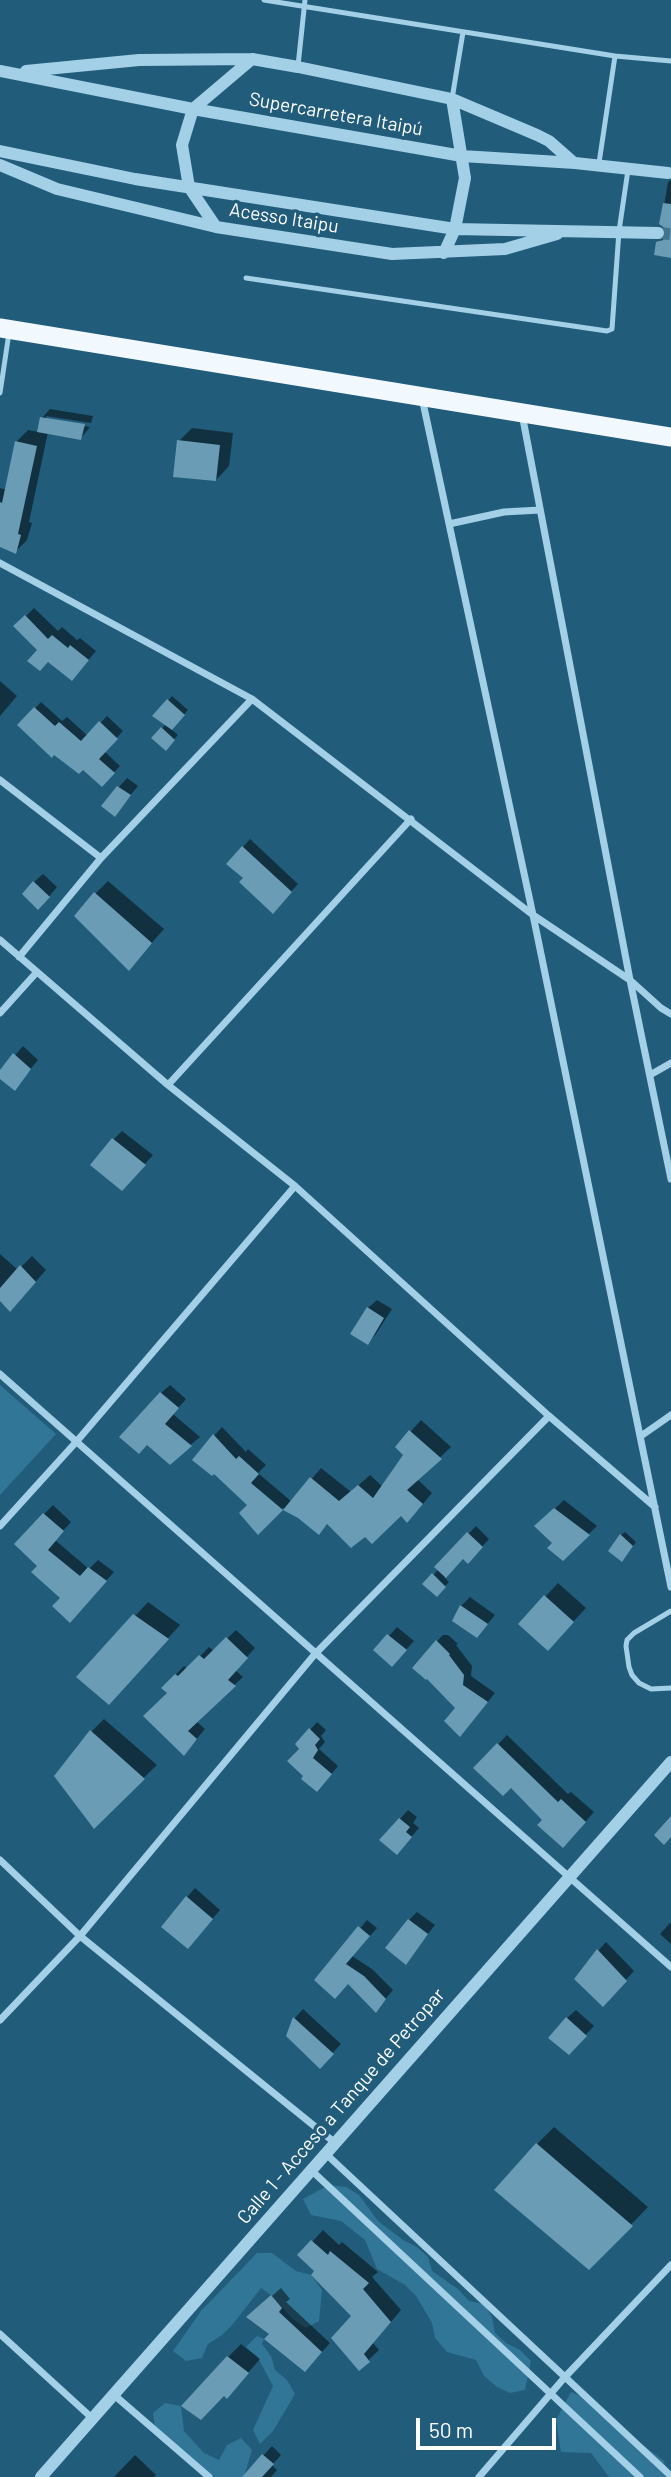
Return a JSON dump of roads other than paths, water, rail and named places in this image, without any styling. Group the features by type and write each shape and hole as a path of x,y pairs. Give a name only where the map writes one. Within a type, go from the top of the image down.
{"highway":[{"path":"4,329 671,437"}],"street":[{"path":"216,227 188,187 182,145 193,109 252,59"},
{"path":"5,72 139,61 252,59 452,99 549,141 575,163"},
{"name":"Supercarretera Itaipú","path":"5,72 193,109 462,156 575,163 668,173"},
{"path":"444,253 455,229 465,178 452,99"},
{"path":"0,151 135,179 455,229 658,233"},
{"name":"Acesso Itaipu","path":"0,165 57,189 216,227 392,254 505,249 537,242 567,230"},
{"path":"422,397 533,915 657,1508 671,1587"},
{"path":"522,413 630,980 671,1180"},
{"path":"449,524 504,512 540,510"},
{"path":"0,563 251,699 533,915 630,980 671,1014"},
{"path":"19,957 101,858 251,699"},
{"path":"0,780 101,858"},
{"path":"168,1085 411,819"},
{"path":"0,940 168,1085 295,1186 549,1416 657,1508"},
{"path":"0,1013 36,973"},
{"path":"650,1075 671,1063"},
{"path":"0,1526 295,1186"},
{"path":"0,1374 671,1967"},
{"path":"641,1436 671,1415"},
{"path":"0,2020 80,1936 316,1654 549,1416"},
{"name":"Calle 1 - Acceso a Tanque de Petropar","path":"41,2477 671,1762"},
{"path":"0,1860 80,1936 334,2142"},
{"path":"325,2153 671,2476"},
{"path":"310,2169 639,2477"},
{"path":"479,2477 565,2377 671,2265"},
{"path":"0,2334 92,2418"},
{"path":"113,2394 209,2477"}],"lane":[{"path":"264,0 304,3 615,56 671,61"},
{"path":"298,67 304,3"},
{"path":"452,99 463,32"},
{"path":"598,167 615,56"},
{"path":"246,278 607,331 612,329 619,231 628,170"},
{"path":"0,393 4,329"},
{"path":"671,1611 634,1633 627,1640 626,1646 629,1667 639,1682 651,1689 671,1688"}],"tunnel":[{"path":"658,233 671,234"}]}
